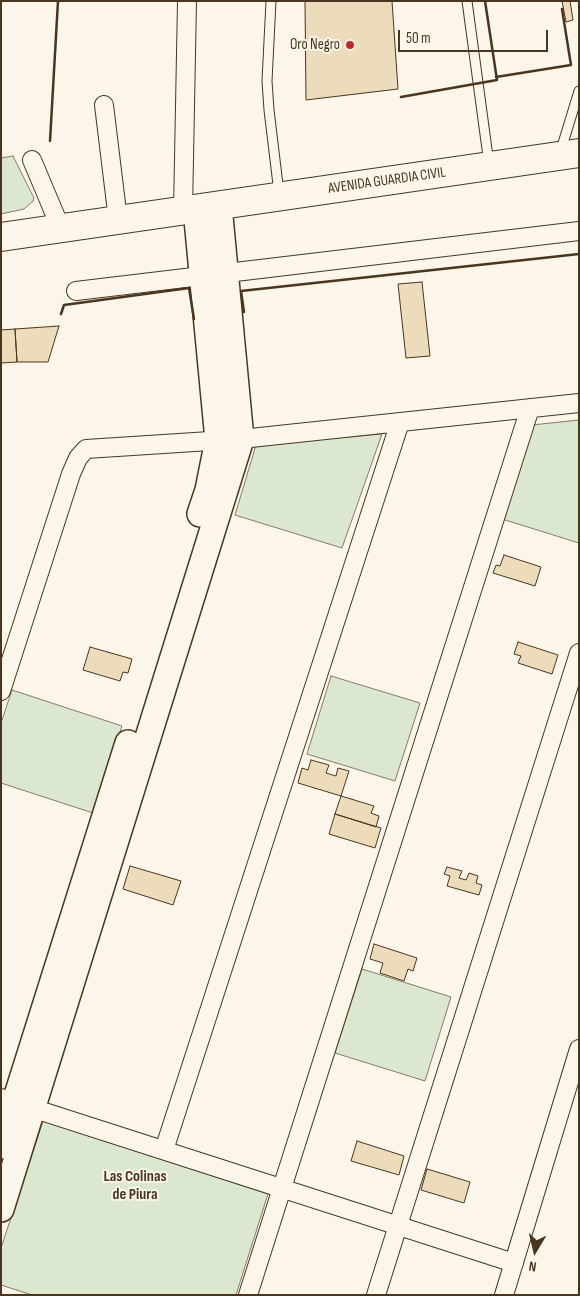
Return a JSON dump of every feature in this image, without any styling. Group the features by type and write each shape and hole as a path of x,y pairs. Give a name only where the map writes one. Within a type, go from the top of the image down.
{"highway":[{"name":"AVENIDA GUARDIA CIVIL","path":"1,237 569,154"}],"street":[{"path":"1,1146 230,439 215,275 199,208 187,1"},
{"path":"104,105 118,220"},
{"path":"32,160 61,229"},
{"path":"76,291 579,231"},
{"path":"1,692 71,474 76,462 86,450 230,439 579,403"},
{"path":"248,1295 530,408"},
{"path":"164,1150 400,422"},
{"path":"376,1295 579,653"},
{"path":"504,1295 579,1049"},
{"path":"16,1103 514,1262"},
{"path":"1,1209 16,1103"}],"lane":[{"path":"271,1 267,81 279,197"},
{"path":"467,1 490,166"},
{"path":"569,154 579,91"}],"green space":[{"path":"13,156 34,198 24,209 1,214 1,158"},
{"path":"579,420 579,543 502,519 532,425"},
{"path":"382,434 342,548 235,515 256,445"},
{"path":"331,676 420,703 395,781 307,754"},
{"path":"12,690 122,726 93,813 1,783 1,723"},
{"path":"362,969 451,997 425,1081 335,1053"},
{"path":"43,1121 268,1194 236,1295 32,1295 1,1285 1,1248"}],"building":[{"name":"Oro Negro","path":"305,1 392,1 398,89 306,100"},
{"path":"562,1 570,1 573,20 566,22"},
{"path":"422,282 430,356 406,358 398,284"},
{"path":"59,326 48,362 17,362 15,329"},
{"path":"15,329 17,362 1,363 1,330"},
{"path":"504,555 541,567 535,586 493,573 496,565 500,566"},
{"path":"518,642 558,655 552,674 518,663 521,656 514,654"},
{"path":"90,647 132,659 128,673 123,672 120,681 83,670"},
{"path":"311,760 329,765 326,773 336,776 338,768 349,771 341,796 298,783 302,768 308,770"},
{"path":"341,796 374,806 371,813 379,816 376,827 335,814"},
{"path":"335,814 381,828 375,848 329,834"},
{"path":"130,866 181,881 173,905 123,889"},
{"path":"447,867 462,871 459,878 466,880 469,873 478,876 476,883 482,885 479,895 447,886 450,876 444,874"},
{"path":"374,944 417,958 413,971 408,969 404,981 380,973 383,963 370,959"},
{"path":"357,1141 404,1156 399,1175 351,1161"},
{"path":"427,1169 470,1182 464,1203 421,1190"}],"wall":[{"path":"50,141 58,1"},
{"path":"401,97 497,80 485,1"},
{"path":"496,77 571,65 562,9"},
{"path":"244,312 241,291 579,254"},
{"path":"61,314 64,305 189,288 194,319"}],"place":[{"name":"Oro Negro","path":"350,45"}],"district":[{"name":"Las Colinas de Piura","path":"135,1186"}]}
